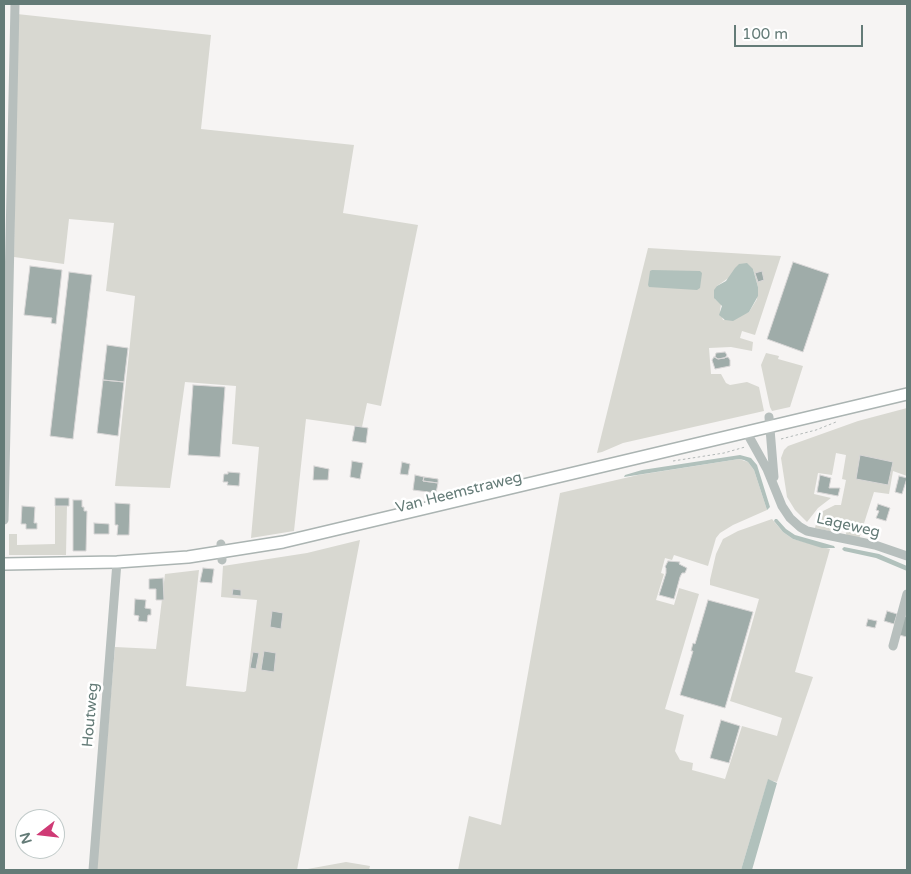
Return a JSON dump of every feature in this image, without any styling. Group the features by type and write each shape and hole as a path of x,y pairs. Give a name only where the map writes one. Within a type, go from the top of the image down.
{"main road":[{"name":"Van Heemstraweg","path":"4,564 117,562 222,552 330,532 747,433 769,422 907,394"}],"street":[{"path":"4,520 15,4"},
{"name":"Lageweg","path":"769,422 774,487"},
{"name":"Lageweg","path":"747,433 767,469 782,506 790,518 807,531 875,545 907,556"},
{"name":"Houtweg","path":"93,870 117,562"},
{"path":"893,646 907,594"}],"shaded area":[{"path":"17,14 211,35 201,129 354,145 343,213 418,225 381,406 367,403 362,427 306,419 294,531 251,538 259,447 232,444 236,386 185,382 170,488 115,486 135,296 106,291 114,223 69,219 64,264 14,257"},
{"path":"648,248 781,256 755,335 742,331 740,338 753,342 752,351 731,347 709,348 711,374 721,374 726,383 730,385 747,382 759,387 764,411 623,443 597,453","holes":["753,269 758,287 757,299 749,312 723,320 720,311 721,304 715,299 717,286 727,279"]},
{"path":"747,263 753,269 758,287 758,296 749,312 733,321 725,320 719,315 722,306 714,298 714,290 726,281 739,264"},
{"path":"650,271 700,271 702,273 700,288 697,290 649,287"},
{"path":"766,353 779,356 778,359 803,366 790,407 772,411 770,407 761,365"},
{"path":"907,408 907,476 893,471 889,494 874,492 859,539 849,538 846,534 847,525 838,523 836,530 833,532 815,528 817,520 823,511 835,505 841,505 846,480 842,479 846,455 836,453 832,475 818,473 814,494 831,498 818,508 807,522 795,510 787,497 781,458 784,450 788,446 858,421"},
{"path":"740,455 751,458 757,465 770,507 767,510 754,470 744,460 739,459 624,477 625,475 642,470"},
{"path":"739,459 748,462 754,470 767,510 720,533 716,538 708,566 674,555 672,560 665,558 661,573 664,574 656,600 674,605 679,588 699,594 665,709 684,715 675,751 680,760 693,763 692,770 725,779 742,726 777,736 782,718 730,701 759,599 710,585 716,554 723,539 738,531 772,519 783,532 793,539 830,549 795,672 813,677 777,782 768,780 741,870 458,870 469,816 501,825 560,493 638,475"},
{"path":"55,505 67,505 66,555 9,555 9,534 17,534 17,545 55,544"},
{"path":"775,519 795,535 834,546 835,548 822,548 793,539 783,532 774,521"},
{"path":"360,540 297,870 96,870 115,647 156,649 165,574 199,570 186,686 244,692 246,691 257,600 221,597 223,566 307,553"},
{"path":"844,547 879,554 907,566 907,571 876,558 844,551 842,549"},
{"path":"768,779 777,783 752,870 741,870"},
{"path":"346,862 370,866 369,870 302,870"}],"building":[{"path":"793,262 829,274 803,352 767,339"},
{"path":"30,266 62,270 56,324 51,323 52,318 24,315"},
{"path":"762,271 764,280 758,282 755,273"},
{"path":"69,272 92,275 73,439 50,436"},
{"path":"107,345 128,348 124,382 103,380"},
{"path":"725,352 727,355 725,358 718,359 715,357 716,353"},
{"path":"714,357 718,359 728,357 730,366 715,369 712,360"},
{"path":"103,380 124,382 118,436 97,433"},
{"path":"193,385 225,387 220,457 188,455"},
{"path":"355,426 368,428 366,443 352,441"},
{"path":"860,455 893,462 888,485 856,479"},
{"path":"352,461 363,463 360,479 350,477"},
{"path":"402,462 410,464 408,475 400,474"},
{"path":"314,466 329,469 328,480 313,480"},
{"path":"228,472 240,473 239,486 227,485 228,482 223,482 224,474 228,474"},
{"path":"415,475 424,477 423,481 438,483 436,493 413,490"},
{"path":"820,475 831,478 829,488 840,488 838,496 817,492"},
{"path":"899,476 907,478 902,494 895,492"},
{"path":"424,477 438,479 438,483 423,481"},
{"path":"55,498 69,498 69,506 55,506"},
{"path":"73,500 82,500 82,507 84,507 84,511 87,511 86,551 73,551"},
{"path":"115,503 130,504 129,535 117,535 118,525 115,525"},
{"path":"878,504 890,508 886,521 876,518 879,511 876,510"},
{"path":"22,506 35,507 34,523 37,523 37,529 26,529 26,524 21,524"},
{"path":"94,523 109,524 109,534 94,534"},
{"path":"668,561 680,562 679,564 687,568 680,577 674,599 659,595"},
{"path":"203,568 214,569 212,583 200,582"},
{"path":"163,578 164,600 156,600 156,589 149,589 149,579"},
{"path":"233,589 241,590 241,596 232,595"},
{"path":"135,599 146,600 145,608 151,609 151,615 148,615 147,622 138,621 139,616 134,615"},
{"path":"708,600 753,612 725,708 680,695 693,651 691,651 693,643 695,644"},
{"path":"272,611 283,613 281,629 270,627"},
{"path":"887,611 897,614 894,624 884,621"},
{"path":"904,616 907,617 907,637 899,635"},
{"path":"868,619 877,621 875,628 866,626"},
{"path":"264,651 276,653 274,672 261,670"},
{"path":"253,652 259,653 256,669 250,668"},
{"path":"721,720 740,726 729,763 710,758"}]}
